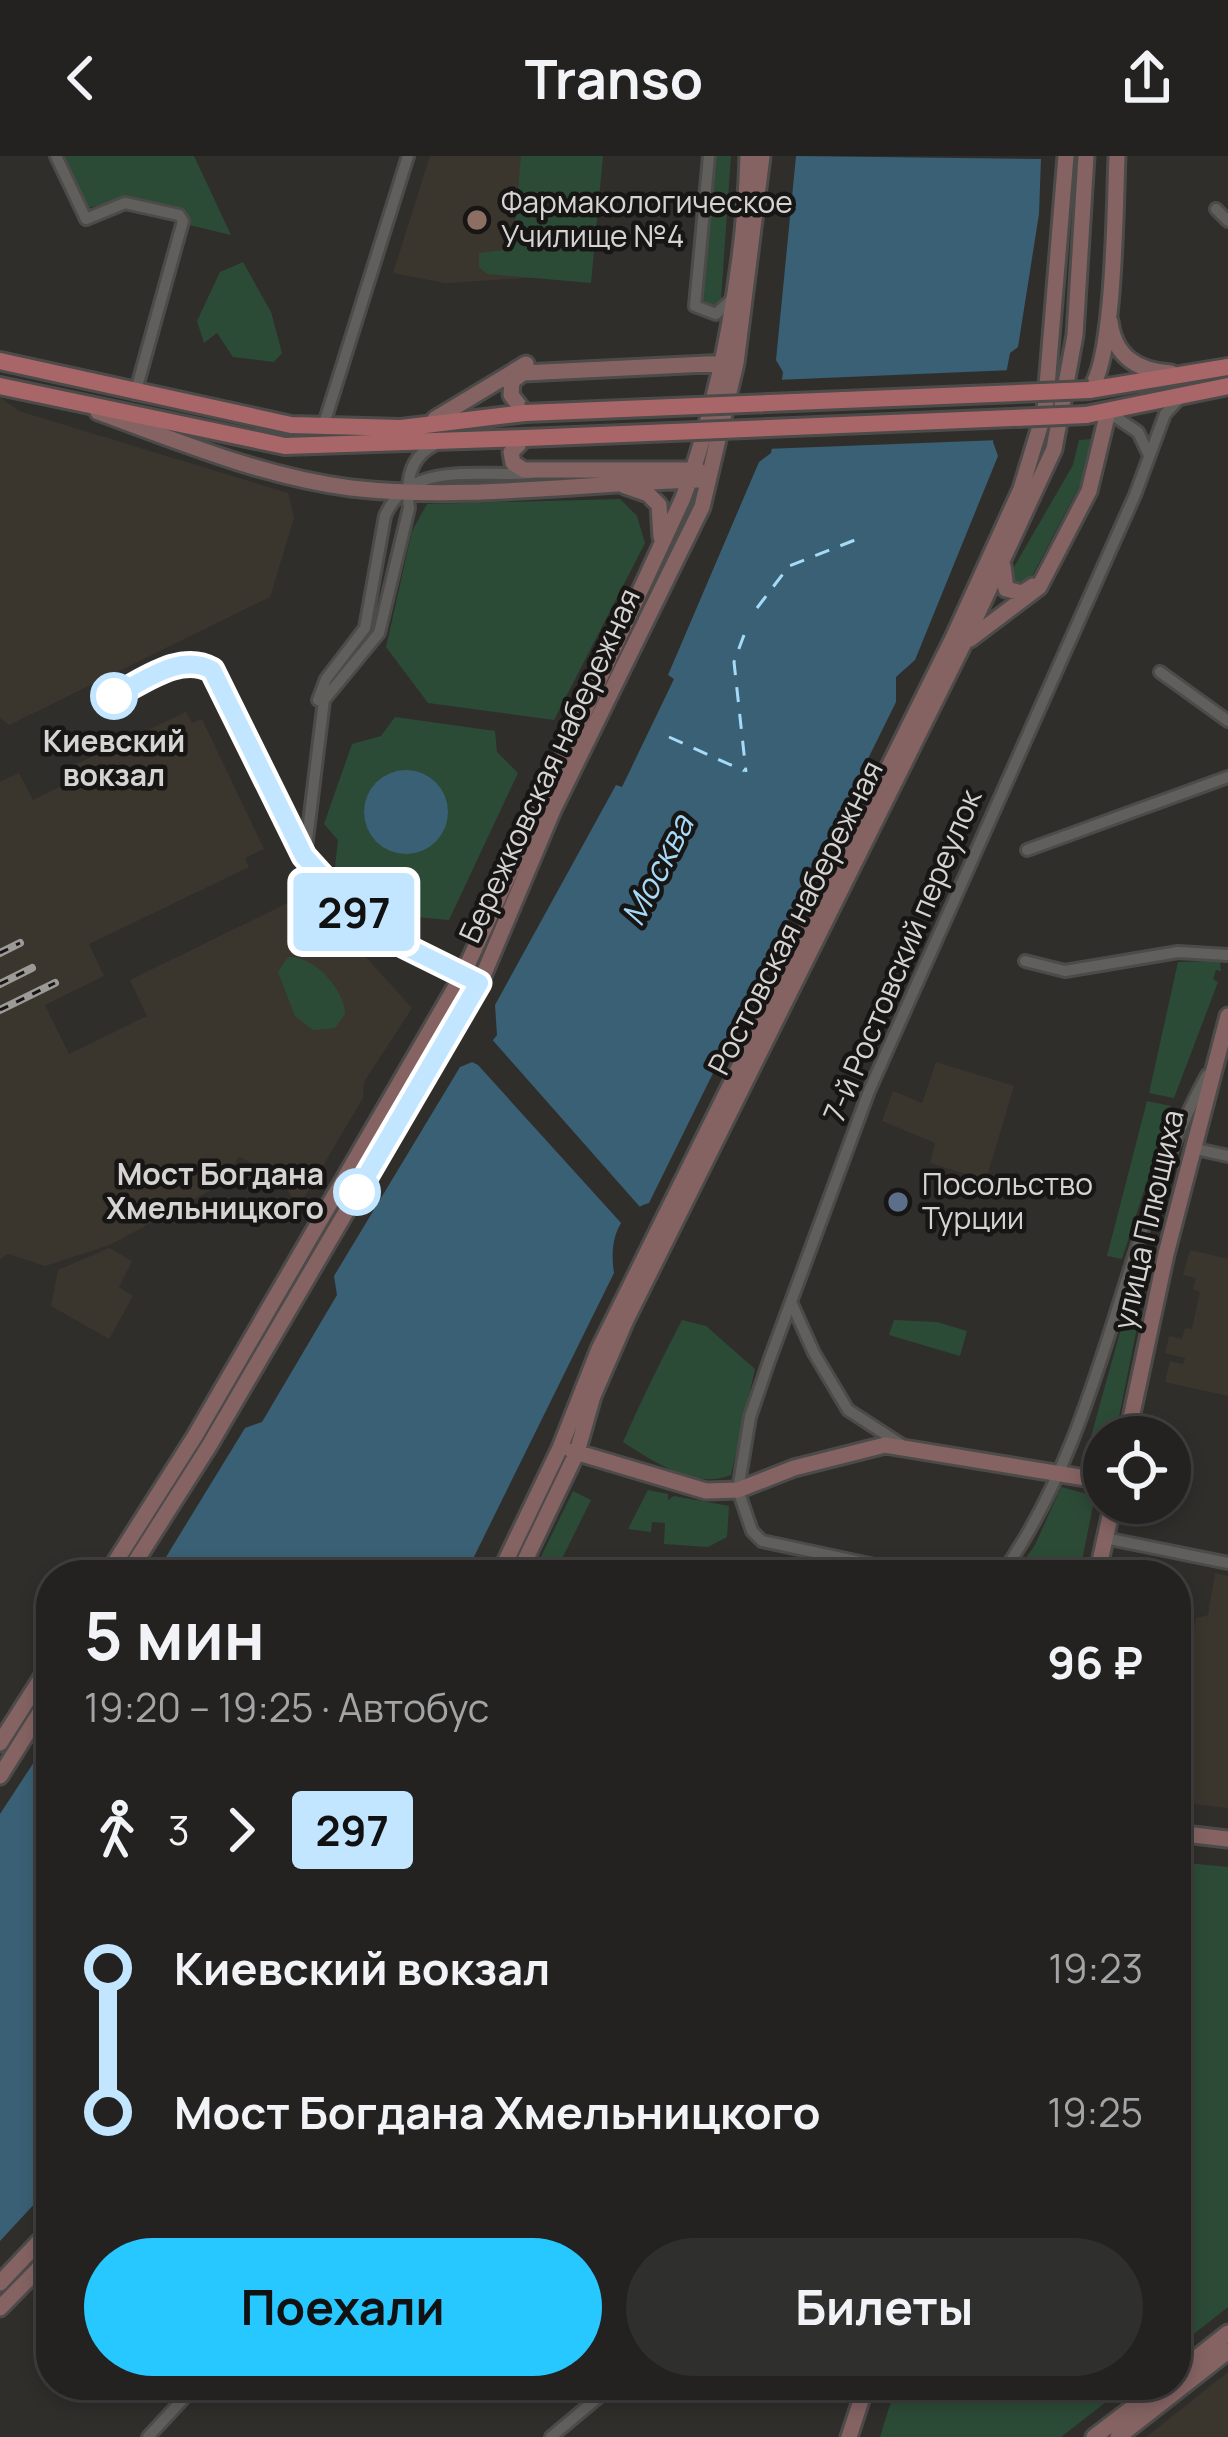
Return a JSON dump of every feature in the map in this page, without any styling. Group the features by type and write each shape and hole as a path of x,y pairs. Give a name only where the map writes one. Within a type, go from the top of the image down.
{"main road":[{"path":"728,363 748,156"},
{"path":"728,363 762,156"},
{"name":"Ростовская набережная","path":"569,1450 630,1284 953,638 1021,489 1046,410 1066,156"},
{"name":"Ростовская набережная","path":"569,1450 626,1320 963,645 1054,449 1065,410 1086,156"},
{"path":"1089,390 1101,373 1117,156"},
{"path":"1108,312 1117,348 1134,364 1162,373 1194,374"},
{"path":"0,361 291,425 401,428 525,413 1089,390 1228,367"},
{"path":"401,428 453,412 518,365 728,363"},
{"name":"Бережковская набережная","path":"137,1560 222,1425 479,983 553,811 713,475 728,363"},
{"name":"Бережковская набережная","path":"116,1560 195,1436 463,974 691,475 728,363"},
{"path":"525,413 511,395 516,376 571,367"},
{"path":"0,386 285,446 442,444 1086,415 1228,386"},
{"path":"84,407 278,474 404,492 604,484 691,475"},
{"path":"963,645 1033,596 1089,490 1108,412"},
{"path":"525,438 514,446 513,463 546,472 713,475"},
{"path":"604,484 638,489 659,505 663,521 658,551"},
{"path":"1005,555 1002,582 1012,592 1035,585 1046,571"},
{"name":"улица Плющиха","path":"1132,1416 1192,1148 1228,1016"},
{"path":"569,1450 676,1486 738,1490 862,1447 905,1447 960,1461 1083,1478"},
{"path":"507,1560 569,1450"},
{"path":"524,1560 569,1450"},
{"path":"1100,1560 1108,1524"},
{"path":"0,1743 36,1687"},
{"path":"0,1776 36,1719"},
{"path":"1191,1835 1228,1839"},
{"path":"0,2283 36,2245"},
{"path":"0,2308 36,2271"},
{"path":"1191,2362 1228,2333"},
{"path":"1191,2380 1228,2351"},
{"path":"849,2437 861,2400"},
{"path":"1094,2437 1142,2400"},
{"path":"1118,2437 1165,2400"}],"street":[{"path":"56,156 86,219 130,203 178,215 183,221 135,394"},
{"path":"323,427 407,156"},
{"path":"709,156 695,307 716,314 731,300"},
{"path":"1216,208 1228,221"},
{"name":"7-й Ростовский переулок","path":"738,1490 750,1417 877,1074 1165,414 1182,396"},
{"path":"1108,412 1138,432 1148,454"},
{"path":"316,750 327,694 379,633 409,508 404,492 418,456 442,444"},
{"path":"479,983 370,929 304,856 321,688 362,637 385,516 404,492 421,478 546,472"},
{"path":"1160,672 1228,721"},
{"path":"1027,850 1228,777"},
{"path":"1025,961 1066,971 1178,952 1228,955"},
{"path":"425,1036 438,1033 441,1046"},
{"path":"1010,1560 1037,1518 1082,1415 1180,1129 1217,1058"},
{"path":"1192,1148 1228,1156"},
{"path":"790,1305 848,1410 905,1447"},
{"path":"738,1490 752,1531 777,1549 858,1560"},
{"path":"1105,1538 1228,1563"},
{"path":"148,2437 182,2400"},
{"path":"550,2437 595,2400"}],"shaded area":[{"name":"Фармакологическое Училище №4","path":"430,156 546,156 543,277 445,283 393,273"},
{"path":"0,397 19,411 288,493 294,518 270,597 9,725 0,718"},
{"path":"186,712 192,723 202,719 264,849 245,858 249,867 89,944 104,976 45,1005 69,1054 147,1016 130,980 308,893 412,1008 364,1082 363,1098 302,1201 291,1196 281,1177 239,1157 222,1184 110,1245 45,1266 8,1254 0,1259 0,782 19,773 33,800 76,779 70,767"},
{"path":"936,1062 1014,1086 986,1180 930,1163 935,1143 882,1121 893,1091 922,1103"},
{"path":"109,1248 132,1261 119,1287 133,1296 109,1339 51,1306 58,1270"},
{"path":"1190,1250 1228,1259 1228,1396 1165,1382 1170,1361 1183,1364 1185,1358 1165,1353 1169,1336 1182,1339 1185,1328 1192,1329 1200,1292 1193,1289 1196,1278 1183,1275"},
{"path":"1215,1573 1228,1576 1228,1808 1191,1804 1191,1639 1196,1618 1208,1615"},
{"path":"1228,2372 1228,2437 1146,2437 1150,2434"}],"green space":[{"path":"63,156 194,156 231,235 189,225 182,211 134,198 87,208"},
{"path":"521,156 603,156 591,283 487,274 479,267 479,253 506,250 514,239"},
{"path":"717,156 731,156 721,299 714,308 702,299"},
{"path":"243,262 271,312 282,353 274,362 233,357 217,333 204,343 197,321 220,272"},
{"path":"1093,439 1081,483 1030,580 1017,586 1009,581 1014,567 1073,465 1079,440"},
{"path":"620,499 637,516 645,543 554,720 428,703 386,647 412,531 427,504"},
{"path":"395,717 495,731 497,752 518,773 449,920 416,917 393,929 335,867 338,840 324,824 352,744 381,736"},
{"path":"288,957 307,962 334,984 345,1014 335,1028 313,1030 295,1016 278,972"},
{"path":"1220,961 1221,971 1216,970 1213,979 1218,982 1174,1098 1149,1093 1178,962"},
{"path":"1147,1101 1171,1106 1122,1259 1107,1256"},
{"path":"1140,1260 1150,1262 1119,1416 1097,1416"},
{"path":"682,1320 706,1326 755,1369 731,1475 717,1479 688,1476 623,1442"},
{"path":"894,1320 937,1322 967,1331 960,1356 889,1335"},
{"path":"1061,1487 1083,1493 1083,1524 1089,1524 1082,1560 1024,1560"},
{"path":"648,1490 668,1494 668,1500 674,1496 729,1506 727,1537 708,1547 664,1544 665,1523 652,1522 651,1532 628,1529"},
{"path":"573,1491 591,1500 561,1560 539,1560"},
{"path":"1191,1863 1228,1867 1228,2307 1191,2336"},
{"path":"891,2400 1109,2400 1061,2437 880,2437"}],"water":[{"name":"Москва","path":"796,156 1041,159 1039,214 1018,347 1010,353 993,442 998,456 915,660 896,677 896,702 649,1203 629,1213 618,1230 614,1273 472,1560 164,1560 245,1428 262,1422 337,1295 334,1276 460,1067 477,1060 497,1035 495,1005 616,785 622,787 674,679 668,675 759,462 771,453 783,372 776,360"},
{"path":"406,770 436,782 448,812 436,842 406,854 376,842 364,812 376,782"},
{"path":"36,1759 36,2202 0,2241 0,1814"}],"pier":[{"path":"1013,370 1000,440 765,449 776,380"},
{"path":"489,1036 640,1207 648,1209 623,1231 622,1224 478,1065 466,1059"}],"ferry route":[{"path":"757,608 789,566 860,538"},
{"path":"744,635 734,662 746,772"},
{"path":"669,737 744,771"}],"railway":[{"path":"0,953 20,943"},
{"path":"0,984 32,968"},
{"path":"0,1010 55,983"}],"bus line":[{"name":"297","path":"114,696 180,664 200,664 212,670 304,856 370,929 479,983 357,1192"}],"place":[{"name":"Фармакологическое Училище №4","path":"477,220"},
{"name":"Киевский вокзал","path":"114,696"},
{"name":"Мост Богдана Хмельницкого","path":"357,1192"},
{"name":"Посольство Турции","path":"898,1202"}]}
